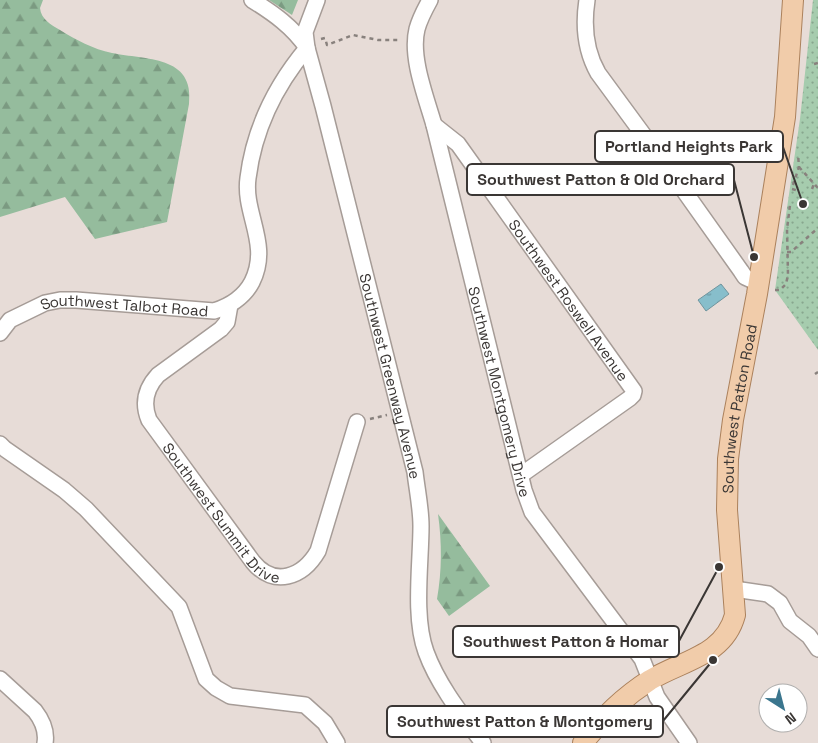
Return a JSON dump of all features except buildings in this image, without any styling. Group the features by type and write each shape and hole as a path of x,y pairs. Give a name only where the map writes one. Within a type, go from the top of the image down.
{"main road":[{"name":"Southwest Patton Road","path":"583,743 613,710 650,680 714,647 728,634 735,615 728,510 728,459 733,420 765,286 785,118 793,0"}],"street":[{"path":"252,0 271,12 298,36 307,48"},
{"name":"Southwest Greenway Avenue","path":"317,0 305,32 307,48 415,472 421,523 419,617 425,650 430,663 449,696 483,743"},
{"name":"Southwest Montgomery Drive","path":"430,0 417,28 416,39 420,74 524,490 532,512 642,659 656,697 689,743"},
{"path":"587,0 586,40 592,62 598,73 741,271 748,279 765,286"},
{"name":"Southwest Talbot Road","path":"0,332 10,320 45,304 60,300 214,311 230,305 248,288 258,265 260,254 250,209 247,181 257,133 286,75 307,48"},
{"name":"Southwest Roswell Avenue","path":"434,125 458,144 634,390 630,398 521,475"},
{"name":"Southwest Summit Drive","path":"230,305 227,322 221,329 152,381 145,398 145,406 149,420 253,562 263,572 277,577 288,576 296,573 312,561 318,552 357,422"},
{"path":"0,444 64,490 86,509 179,607 185,618 206,679 216,688 230,696 305,705 325,723 337,743"},
{"path":"734,589 768,594 780,603 790,622 814,633 818,649"},
{"path":"0,678 40,717 45,732 45,743"}],"path":[{"path":"307,48 325,38 326,44 353,36 378,40 416,39"},
{"path":"814,64 818,62"},
{"path":"765,286 780,290 786,284 788,275 787,229 792,188 799,167 797,149"},
{"path":"799,167 818,188"},
{"path":"812,189 814,184"},
{"path":"792,188 799,191"},
{"path":"788,252 791,252 818,228"},
{"path":"357,422 388,415 390,423 402,420"}],"green space":[{"path":"0,0 43,0 40,8 44,18 53,26 72,37 91,47 112,53 152,59 165,63 176,68 184,76 189,88 189,104 167,222 95,239 65,197 0,217"},
{"path":"269,0 298,0 292,15"},
{"path":"813,0 818,0 818,350 775,290 800,119"},
{"path":"438,514 490,586 449,616 437,599 441,557"}],"water":[{"path":"721,284 729,294 706,311 698,300"}],"place":[{"name":"Portland Heights Park","path":"803,204"},
{"name":"Southwest Patton & Old Orchard","path":"754,257"},
{"name":"Southwest Patton & Homar","path":"719,567"},
{"name":"Southwest Patton & Montgomery","path":"713,660"}]}
